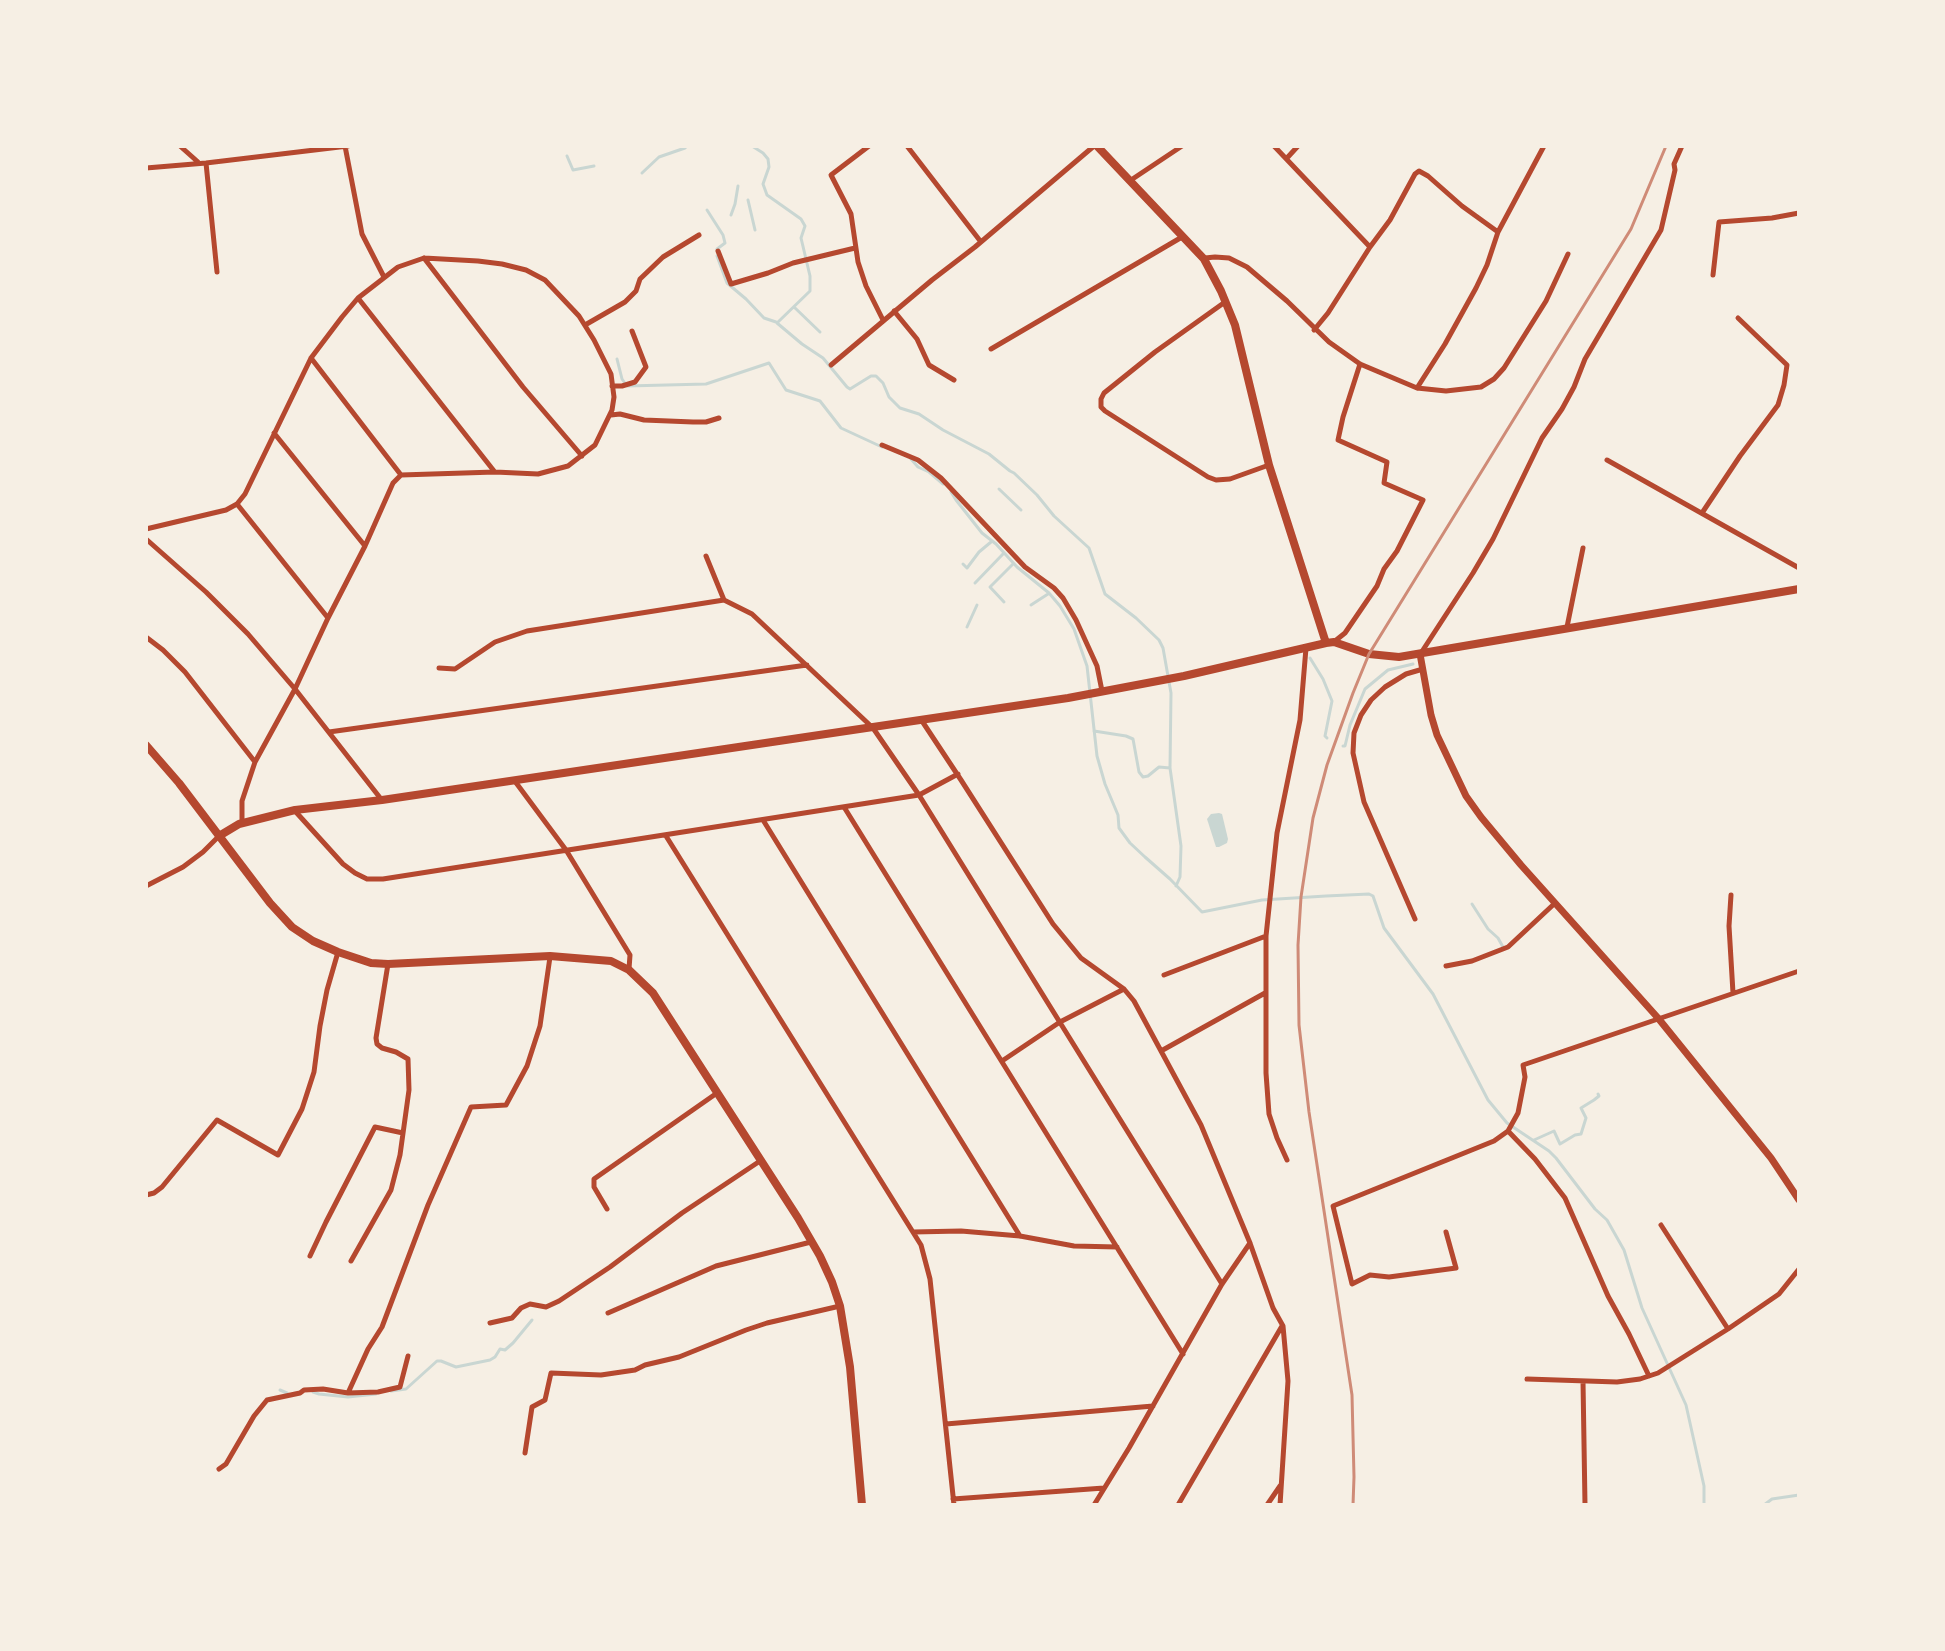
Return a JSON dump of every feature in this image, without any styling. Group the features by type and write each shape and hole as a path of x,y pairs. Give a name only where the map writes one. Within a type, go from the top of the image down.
{"main road":[{"path":"1096,146 1204,259 1226,302 1235,325 1269,465 1330,642"},
{"path":"219,836 242,823 295,810 382,800 1102,692 1330,642 1382,656 1399,657 1799,589"},
{"path":"146,745 179,783 270,903 292,927 313,941 371,963 550,956 611,961 629,970 653,993 812,1242 832,1282 840,1306 850,1367 862,1505"}],"street":[{"path":"180,146 202,163 217,272"},
{"path":"146,168 202,163 295,148 346,146 362,234 384,277"},
{"path":"869,146 831,175 851,214 855,248 866,286 883,320"},
{"path":"907,146 981,242"},
{"path":"831,365 1096,146"},
{"path":"1131,180 1182,146"},
{"path":"1274,146 1370,247"},
{"path":"1287,158 1298,146"},
{"path":"1417,388 1476,288 1498,232 1544,146"},
{"path":"1682,146 1674,164 1661,230 1585,359 1562,409 1542,438 1493,539 1420,654 1437,735 1460,784 1481,817 1554,904 1658,1018 1771,1158 1799,1200"},
{"path":"1314,330 1390,220 1419,171 1498,232"},
{"path":"1713,275 1719,222 1799,213"},
{"path":"585,325 625,302 636,291 640,279 663,257 699,235"},
{"path":"991,349 1183,236"},
{"path":"718,251 731,284 793,263 855,248"},
{"path":"1204,259 1229,258 1247,267 1287,301 1314,330 1360,364 1417,388 1438,391 1481,387 1494,379 1546,301 1568,254"},
{"path":"424,258 523,387 582,456"},
{"path":"146,529 226,510 237,504 245,494 311,358 342,317 358,298 384,277 398,267 424,258 502,264 526,270 545,280 585,325 611,374 614,397 610,416 595,445 568,466 538,474 401,475 393,483 295,689 255,762 242,801 242,823"},
{"path":"358,298 495,472"},
{"path":"1226,302 1104,393 1101,407 1216,480 1230,479 1269,465"},
{"path":"894,311 917,339 929,365 954,380"},
{"path":"1702,513 1778,405 1784,385 1787,365 1738,318"},
{"path":"612,386 635,382 646,367 632,331"},
{"path":"311,358 401,475"},
{"path":"1330,642 1345,633 1377,586 1423,500 1384,483 1387,462 1338,440 1360,364"},
{"path":"610,416 620,414 644,420 693,422 719,418"},
{"path":"274,433 365,546"},
{"path":"882,445 918,460 941,478 1025,567 1063,598 1097,666 1102,692"},
{"path":"1607,460 1799,568"},
{"path":"237,504 328,618"},
{"path":"146,539 248,634 382,800"},
{"path":"1567,627 1583,548"},
{"path":"706,556 724,600"},
{"path":"439,668 455,669 495,642 527,631 724,600 752,614 873,728 919,795 1222,1284"},
{"path":"146,637 185,672 255,762"},
{"path":"1287,1160 1269,1114 1266,936 1277,833 1300,720 1306,647"},
{"path":"329,732 807,665"},
{"path":"1415,919 1364,802 1353,753 1354,733 1371,700 1406,674 1423,669"},
{"path":"922,721 1053,924 1081,958 1124,989 1134,1001 1201,1125 1273,1308 1283,1326 1288,1381 1280,1505"},
{"path":"295,810 343,864 367,879 383,879 919,795 958,774"},
{"path":"514,780 566,850 630,955 629,970"},
{"path":"844,807 1183,1354"},
{"path":"763,820 1020,1236"},
{"path":"146,886 183,867 219,836"},
{"path":"666,836 921,1245 930,1279 953,1502 1104,1488"},
{"path":"1731,895 1729,926 1733,993"},
{"path":"1446,966 1472,961 1508,947 1554,904"},
{"path":"1164,975 1266,936"},
{"path":"146,1195 162,1187 217,1120 278,1155 302,1109 314,1072 325,1002 338,952"},
{"path":"348,1393 382,1327 428,1205 471,1107 506,1105 527,1066 540,1026 550,956"},
{"path":"351,1261 396,1177 409,1090 408,1059 382,1048 376,1038 388,964"},
{"path":"1446,1232 1456,1268 1389,1277 1370,1275 1352,1284 1333,1206 1494,1141 1510,1128 1518,1113 1525,1077 1523,1065 1799,971"},
{"path":"1002,1061 1060,1022 1124,989"},
{"path":"1161,1051 1266,993"},
{"path":"607,1209 594,1187 594,1179 717,1092"},
{"path":"310,1256 375,1127 403,1133"},
{"path":"1510,1128 1565,1198 1608,1296 1649,1376"},
{"path":"490,1323 512,1318 530,1304 546,1307 559,1301 610,1267 672,1219 761,1161"},
{"path":"1661,1225 1728,1329"},
{"path":"912,1232 961,1231 1020,1236 1074,1246 1117,1247"},
{"path":"608,1313 716,1266 812,1242"},
{"path":"1094,1505 1222,1284 1250,1243"},
{"path":"1527,1379 1617,1382 1658,1373 1779,1294 1799,1269"},
{"path":"525,1453 532,1407 545,1400 551,1373 601,1375 635,1370 679,1357 756,1326 840,1306"},
{"path":"1178,1505 1283,1326"},
{"path":"219,1469 226,1464 267,1400 304,1390 348,1393 378,1392 400,1387 408,1356"},
{"path":"1583,1381 1585,1505"},
{"path":"946,1424 1153,1406"},
{"path":"1267,1505 1281,1484"}],"shaded area":[{"path":"1211,814 1222,814 1228,839 1227,843 1216,847 1207,819"}],"waterway":[{"path":"642,173 659,157 687,146"},
{"path":"752,146 768,159 769,167 763,184 767,195 801,219 805,226 801,238 810,276 810,291 777,323 823,358 850,389 876,376 900,408 919,414 989,454 1014,473 1089,548 1105,594 1159,640 1171,693 1170,768 1181,846 1180,877 1176,886"},
{"path":"567,156 573,170 594,166"},
{"path":"731,215 738,186"},
{"path":"748,200 755,230"},
{"path":"707,210 723,235 725,243 717,249"},
{"path":"717,256 727,283 764,318 776,322"},
{"path":"794,307 820,332"},
{"path":"617,359 627,386 706,384 769,363 786,390 820,401 841,428 882,447"},
{"path":"911,459 943,484"},
{"path":"999,489 1021,510"},
{"path":"951,492 982,533 1049,593 1074,629 1087,666 1097,756 1118,815 1119,828 1130,843 1202,912 1262,900 1373,896 1384,928 1433,994 1488,1100 1507,1123 1556,1158 1607,1220 1624,1250 1642,1308 1686,1405 1704,1486 1704,1505"},
{"path":"963,564 967,568 991,542"},
{"path":"975,583 1003,554"},
{"path":"1004,602 990,587 1013,564"},
{"path":"1031,605 1048,594"},
{"path":"967,627 977,605"},
{"path":"1310,658 1332,701 1327,738"},
{"path":"1343,746 1365,689 1388,670 1413,664"},
{"path":"1094,731 1133,739 1139,772 1143,777 1159,767 1170,768"},
{"path":"1472,904 1503,947"},
{"path":"1534,1140 1554,1131 1560,1144 1581,1134 1586,1118 1581,1108 1598,1094"},
{"path":"391,1391 406,1389 437,1361 456,1367 490,1360 500,1349 505,1350 513,1343 532,1320"},
{"path":"280,1390 287,1393"},
{"path":"313,1392 348,1397 376,1394"},
{"path":"1764,1505 1772,1499 1799,1495"}],"railway":[{"path":"1353,1505 1352,1395 1309,1112 1299,1025 1301,897 1313,818 1327,765 1369,654 1631,229 1666,146"}]}
